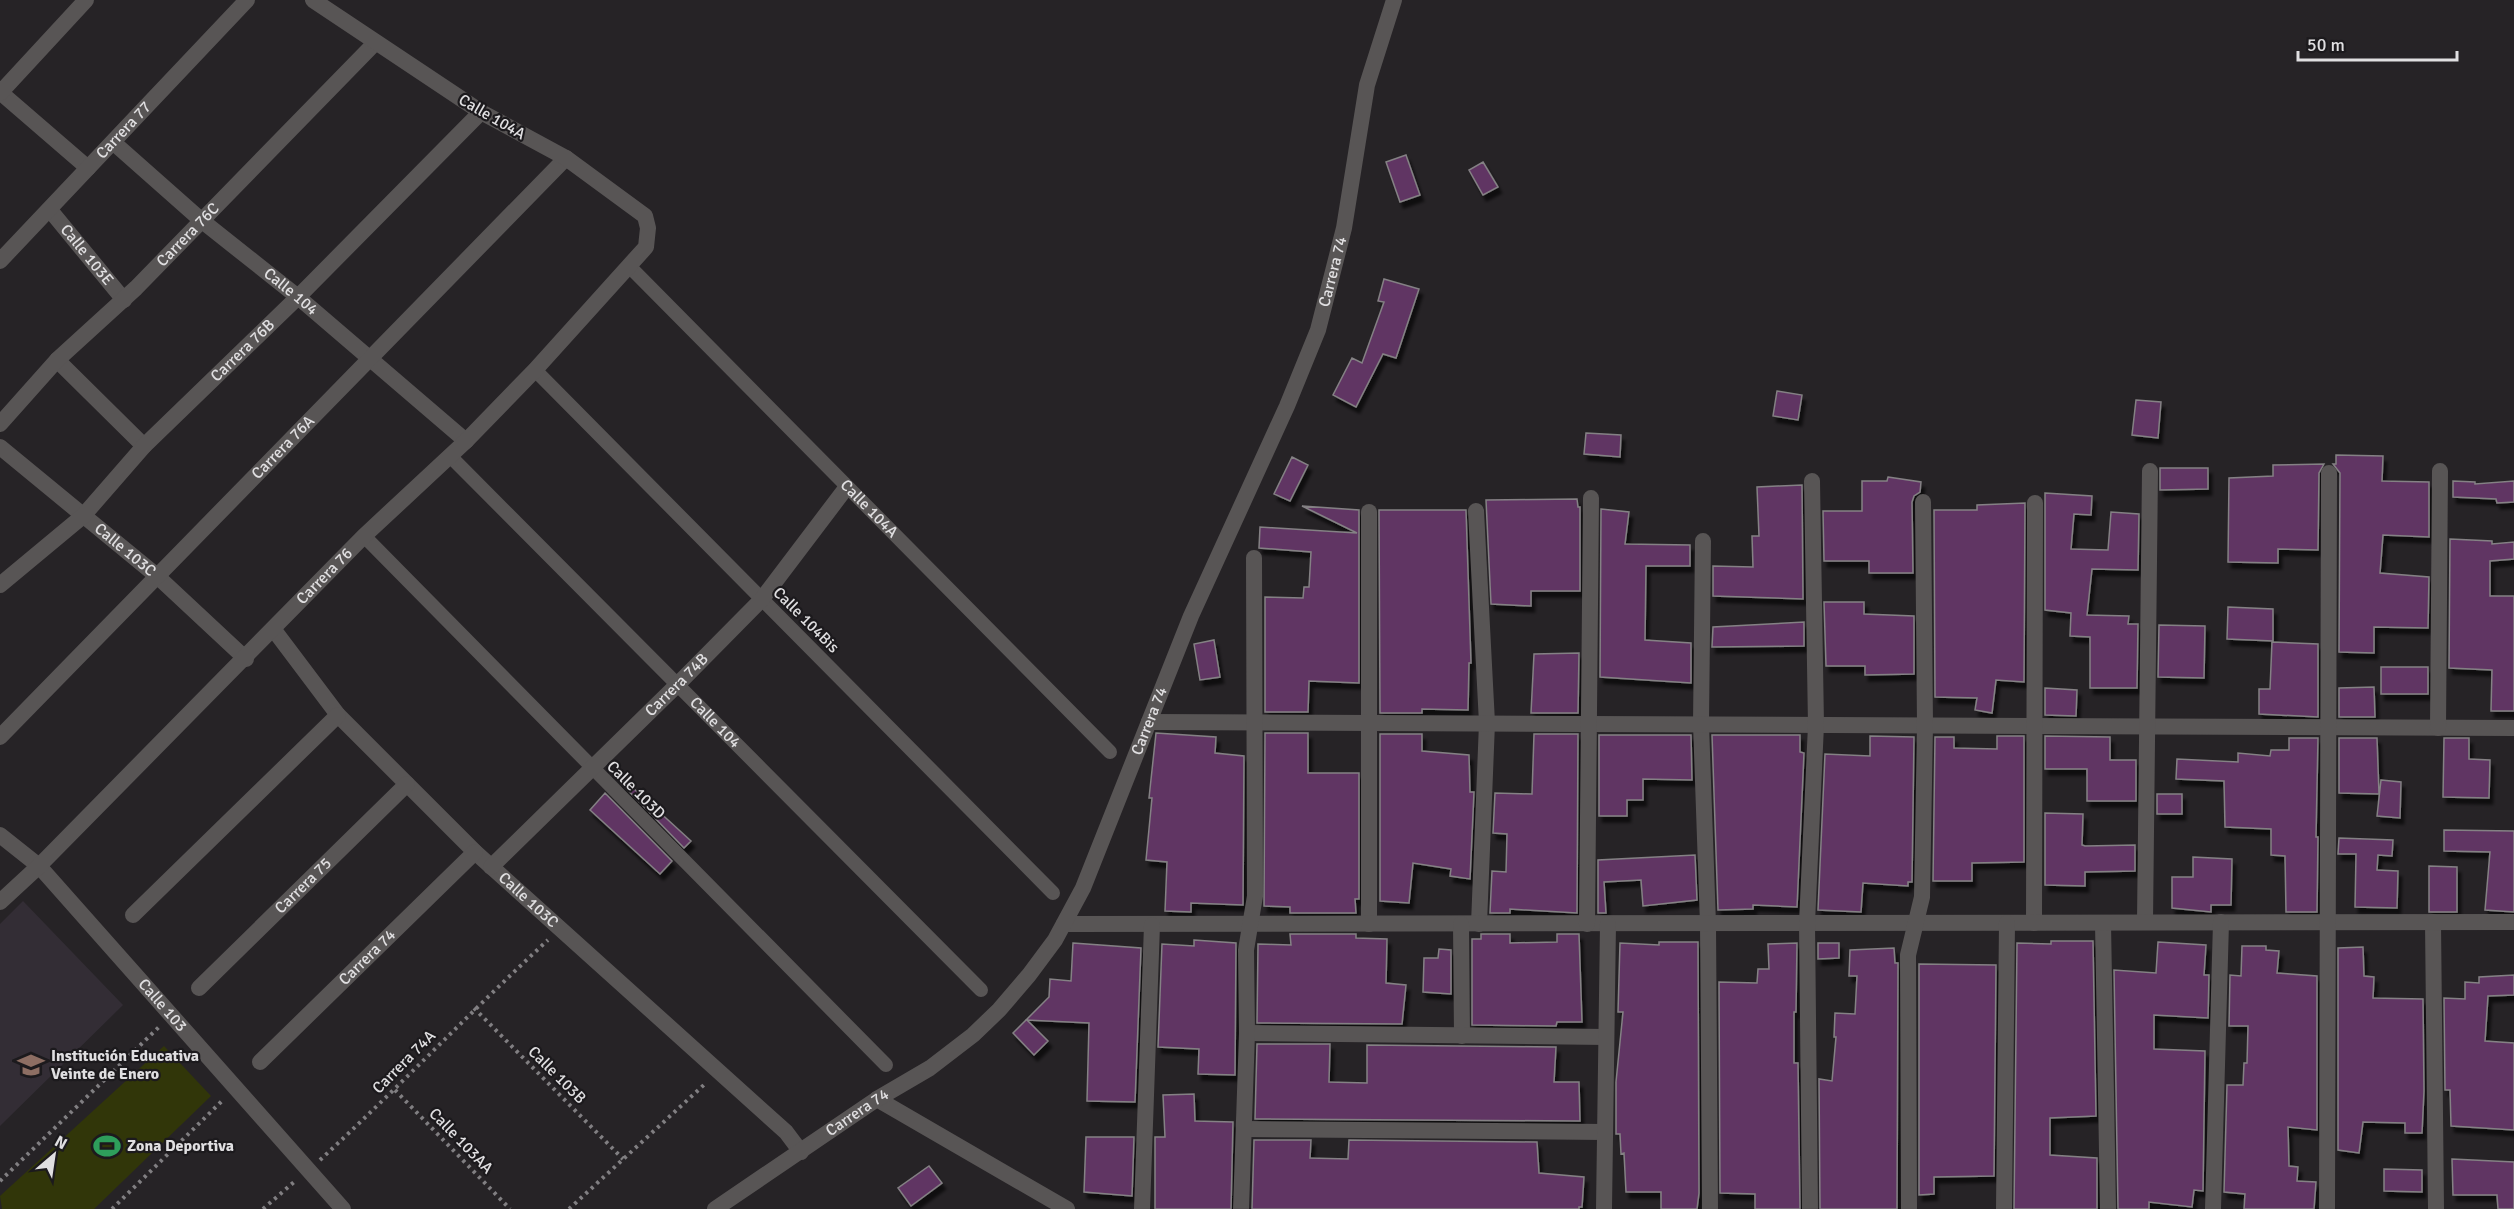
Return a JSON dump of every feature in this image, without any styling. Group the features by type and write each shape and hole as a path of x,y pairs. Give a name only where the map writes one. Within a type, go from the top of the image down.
{"street":[{"path":"86,0 0,92 88,168"},
{"name":"Carrera 77","path":"0,261 247,0"},
{"name":"Calle 104A","path":"312,0 481,112 566,158 645,216 648,228 646,247"},
{"name":"Carrera 74","path":"716,1209 957,1048 994,1016 1029,975 1064,924 1083,888 1191,616 1287,406 1318,330 1344,228 1367,85 1394,0"},
{"name":"Carrera 76C","path":"0,424 57,360 123,300 375,43"},
{"name":"Carrera 76B","path":"0,585 83,516 144,446 298,297 481,112"},
{"name":"Calle 104","path":"114,143 201,220 298,297 465,441"},
{"name":"Carrera 76A","path":"0,736 566,158"},
{"name":"Calle 103E","path":"50,210 123,300"},
{"name":"Carrera 76","path":"0,902 246,659 364,536 465,441 535,370 646,247"},
{"name":"Calle 104A","path":"630,267 846,488 1110,752"},
{"path":"57,360 144,446"},
{"name":"Calle 104Bis","path":"535,370 1053,893"},
{"name":"Calle 103C","path":"0,447 156,576 246,659"},
{"name":"Calle 104","path":"450,456 981,990"},
{"path":"2145,922 2150,471"},
{"path":"2438,728 2440,471"},
{"path":"2327,1209 2329,473"},
{"path":"1810,1209 1807,923 1816,725 1812,481"},
{"name":"Carrera 74B","path":"491,867 591,767 677,686 762,599 846,488"},
{"path":"1587,924 1591,498"},
{"path":"1909,1209 1908,955 1922,897 1925,725 1923,502"},
{"path":"2034,923 2035,504"},
{"path":"1476,511 1487,723 1479,924"},
{"path":"1369,512 1369,924"},
{"name":"Calle 103D","path":"364,536 886,1065"},
{"path":"1703,541 1701,724 1708,924 1710,1209"},
{"path":"1241,1209 1247,1033 1246,950 1255,896 1254,558"},
{"name":"Calle 103C","path":"274,630 338,715 475,852 786,1132 801,1152"},
{"path":"133,915 338,715"},
{"path":"1149,722 2514,728"},
{"name":"Carrera 75","path":"199,988 407,784"},
{"name":"Calle 103","path":"0,835 39,866 343,1209"},
{"name":"Carrera 74","path":"260,1062 475,852"},
{"path":"2213,1209 2221,922"},
{"path":"2433,922 2436,1209"},
{"path":"1064,924 2514,922"},
{"path":"2004,1209 2007,923"},
{"path":"2103,923 2108,1209"},
{"path":"1461,924 1462,1036"},
{"path":"1604,1209 1608,924"},
{"path":"1142,1209 1152,925"},
{"path":"1247,1033 1606,1037"},
{"path":"878,1099 1067,1209"},
{"path":"1244,1130 1605,1131"}],"path":[{"name":"Carrera 74A","path":"263,1209 309,1170 395,1090 474,1008 560,930"},
{"name":"Calle 103B","path":"474,1008 623,1159"},
{"path":"0,1181 171,1016"},
{"path":"569,1209 718,1072"},
{"path":"112,1209 235,1087"},
{"name":"Calle 103AA","path":"395,1090 510,1209"}],"shaded area":[{"name":"Institución Educativa Veinte de Enero","path":"23,901 123,1005 0,1126 0,924"}],"green space":[{"name":"Zona Deportiva","path":"164,1046 211,1096 94,1209 2,1209 0,1196"}],"building":[{"path":"1406,155 1420,195 1400,202 1386,162"},
{"path":"1483,162 1498,187 1483,195 1469,170"},
{"path":"1384,279 1419,289 1396,358 1383,354 1356,407 1333,395 1352,358 1362,363 1384,302 1378,301"},
{"path":"1777,391 1802,395 1798,420 1773,416"},
{"path":"2136,400 2161,402 2158,438 2132,435"},
{"path":"1586,433 1621,435 1620,457 1584,454"},
{"path":"2336,455 2383,456 2382,481 2429,482 2429,537 2383,535 2380,573 2429,577 2428,628 2374,627 2374,653 2339,652 2340,473 2333,464 2336,464"},
{"path":"1292,457 1308,465 1290,501 1274,494"},
{"path":"2324,464 2319,473 2318,550 2278,549 2278,563 2228,562 2229,478 2273,476 2273,465"},
{"path":"2160,468 2208,468 2208,489 2160,490"},
{"path":"1888,477 1921,482 1920,492 1914,496 1912,502 1913,573 1869,573 1869,561 1824,561 1823,511 1862,511 1862,481 1887,481"},
{"path":"2453,481 2475,482 2475,484 2514,481 2514,502 2497,503 2496,499 2453,497"},
{"path":"1802,485 1803,599 1713,596 1713,566 1753,567 1752,536 1759,536 1757,487"},
{"path":"2045,493 2092,496 2091,515 2074,514 2071,549 2108,550 2111,512 2139,514 2138,570 2092,569 2087,615 2129,616 2128,624 2138,624 2137,688 2090,688 2090,637 2070,636 2071,613 2045,610"},
{"path":"1577,499 1578,507 1580,507 1580,591 1531,591 1531,606 1491,604 1486,500"},
{"path":"2025,503 2024,682 1996,680 1992,713 1975,710 1977,698 1935,697 1934,510 1977,510 1977,505"},
{"path":"1302,506 1359,510 1359,683 1309,681 1308,712 1265,712 1265,597 1303,598 1304,587 1309,587 1311,552 1259,548 1260,527 1357,533"},
{"path":"1601,509 1629,512 1625,544 1690,545 1690,566 1646,566 1645,640 1691,643 1691,683 1600,677"},
{"path":"1379,510 1466,510 1471,663 1469,663 1468,710 1422,709 1422,713 1380,713"},
{"path":"2450,539 2492,541 2492,544 2514,542 2514,559 2490,561 2490,596 2514,596 2514,711 2491,711 2492,670 2449,668"},
{"path":"1824,602 1864,602 1864,614 1914,616 1914,674 1865,675 1865,666 1826,666"},
{"path":"2228,607 2273,609 2273,641 2227,639"},
{"path":"1804,622 1804,646 1712,647 1713,627"},
{"path":"2159,625 2205,626 2204,678 2158,677"},
{"path":"1214,640 1220,677 1200,680 1194,644"},
{"path":"2272,642 2318,644 2318,717 2259,714 2259,689 2270,689"},
{"path":"1579,653 1578,713 1531,713 1534,654"},
{"path":"2381,667 2428,667 2428,694 2381,694"},
{"path":"2374,687 2375,717 2339,717 2339,688"},
{"path":"2045,688 2077,690 2076,716 2045,715"},
{"path":"1156,733 1216,737 1215,753 1244,756 1243,905 1191,903 1191,912 1165,911 1167,862 1146,860 1152,798 1149,798"},
{"path":"1265,733 1308,733 1308,773 1359,773 1359,899 1355,899 1356,913 1290,913 1290,907 1264,906"},
{"path":"1380,734 1422,734 1422,751 1469,755 1470,792 1474,792 1470,879 1450,876 1451,869 1413,863 1409,903 1380,901"},
{"path":"1534,734 1578,734 1577,913 1510,909 1510,913 1490,913 1492,871 1506,872 1507,834 1493,833 1495,793 1532,794"},
{"path":"1599,735 1691,735 1692,780 1643,779 1643,800 1627,800 1627,816 1599,816"},
{"path":"1712,735 1800,735 1800,752 1804,753 1797,907 1753,905 1753,909 1718,910"},
{"path":"1870,736 1914,737 1912,882 1908,882 1908,886 1863,883 1861,912 1818,910 1825,754 1870,756"},
{"path":"1997,736 2024,736 2024,862 1972,863 1972,881 1933,881 1935,737 1954,737 1954,748 1997,749"},
{"path":"2045,736 2110,737 2110,760 2136,760 2136,801 2087,801 2087,769 2045,769"},
{"path":"2289,738 2318,738 2317,912 2286,912 2285,856 2271,855 2271,829 2225,827 2224,781 2176,779 2177,759 2238,762 2238,753 2270,756 2271,750 2289,750"},
{"path":"2339,738 2377,738 2379,794 2339,793"},
{"path":"2444,738 2469,738 2469,759 2490,760 2489,798 2443,797"},
{"path":"621,777 691,841 684,848 618,780"},
{"path":"2381,780 2401,782 2400,818 2377,816"},
{"path":"605,793 672,861 660,874 590,810"},
{"path":"2157,794 2182,794 2182,814 2157,814"},
{"path":"2045,813 2083,814 2082,845 2135,845 2135,871 2085,872 2085,886 2045,885"},
{"path":"2444,830 2514,831 2514,912 2485,910 2490,852 2444,851"},
{"path":"2339,838 2393,840 2392,856 2378,855 2377,870 2398,871 2397,908 2355,907 2356,854 2338,854"},
{"path":"1695,855 1697,900 1643,906 1641,880 1604,882 1606,913 1598,913 1598,860"},
{"path":"2193,857 2232,859 2231,905 2211,905 2211,912 2172,908 2172,877 2193,877"},
{"path":"2429,866 2457,867 2457,912 2429,912"},
{"path":"1290,934 1356,934 1356,938 1387,939 1386,983 1406,985 1402,1024 1257,1023 1258,944 1291,945"},
{"path":"1481,934 1510,934 1510,943 1557,942 1557,934 1579,934 1582,1022 1557,1022 1556,1026 1472,1025 1472,939 1481,939"},
{"path":"1194,940 1236,943 1235,1075 1198,1074 1199,1049 1158,1047 1162,944 1194,946"},
{"path":"2051,941 2093,941 2096,1116 2050,1118 2050,1155 2097,1158 2097,1209 2014,1209 2017,943 2051,944"},
{"path":"1659,942 1698,942 1699,1193 1697,1209 1661,1209 1661,1192 1626,1192 1624,1153 1621,1154 1620,1134 1616,1134 1616,1082 1623,1012 1618,1012 1620,943 1659,945"},
{"path":"2158,942 2206,945 2204,975 2209,975 2208,1018 2154,1015 2154,1049 2205,1051 2203,1191 2194,1190 2192,1207 2149,1202 2149,1209 2118,1209 2114,970 2156,973"},
{"path":"1073,943 1141,948 1135,1102 1087,1101 1089,1023 1027,1020 1048,1041 1034,1055 1013,1033 1049,997 1050,979 1071,981"},
{"path":"1797,943 1794,1063 1798,1063 1800,1209 1755,1209 1755,1194 1720,1193 1719,982 1757,983 1758,969 1769,969 1768,944"},
{"path":"1818,943 1839,943 1839,958 1818,959"},
{"path":"2242,946 2266,946 2266,950 2279,951 2277,973 2317,976 2317,1130 2288,1127 2289,1166 2298,1167 2297,1181 2316,1182 2314,1209 2244,1209 2245,1194 2224,1192 2227,1085 2243,1085 2244,1063 2247,1063 2248,1026 2229,1026 2230,975 2241,976"},
{"path":"2363,947 2364,976 2374,977 2373,998 2423,999 2424,1091 2422,1133 2405,1133 2405,1123 2363,1122 2359,1153 2338,1150 2338,948"},
{"path":"1894,948 1895,963 1898,963 1897,1209 1820,1209 1819,1079 1832,1081 1836,1037 1834,1037 1835,1013 1855,1014 1857,976 1849,976 1850,950"},
{"path":"1439,949 1451,950 1451,994 1423,992 1424,958 1438,958"},
{"path":"1919,964 1996,965 1994,1176 1934,1177 1934,1194 1919,1195"},
{"path":"2514,975 2514,995 2488,996 2485,1041 2514,1043 2514,1130 2451,1126 2450,1090 2445,1090 2444,998 2465,999 2465,982 2479,983 2479,977"},
{"path":"1257,1044 1330,1044 1329,1082 1367,1083 1367,1045 1556,1047 1554,1082 1579,1082 1580,1121 1255,1119"},
{"path":"1194,1094 1195,1121 1233,1122 1231,1209 1155,1209 1155,1137 1165,1137 1163,1095"},
{"path":"1086,1137 1134,1137 1132,1196 1084,1192"},
{"path":"1254,1140 1311,1140 1310,1158 1348,1159 1349,1140 1537,1142 1539,1173 1584,1177 1582,1207 1579,1209 1252,1209"},
{"path":"2452,1159 2514,1162 2514,1209 2498,1209 2497,1195 2453,1195"},
{"path":"929,1166 942,1183 911,1206 898,1188"},
{"path":"2384,1169 2422,1170 2422,1192 2384,1191"}],"place":[{"name":"Institución Educativa Veinte de Enero","path":"31,1065"},
{"name":"Zona Deportiva","path":"107,1146"}]}
